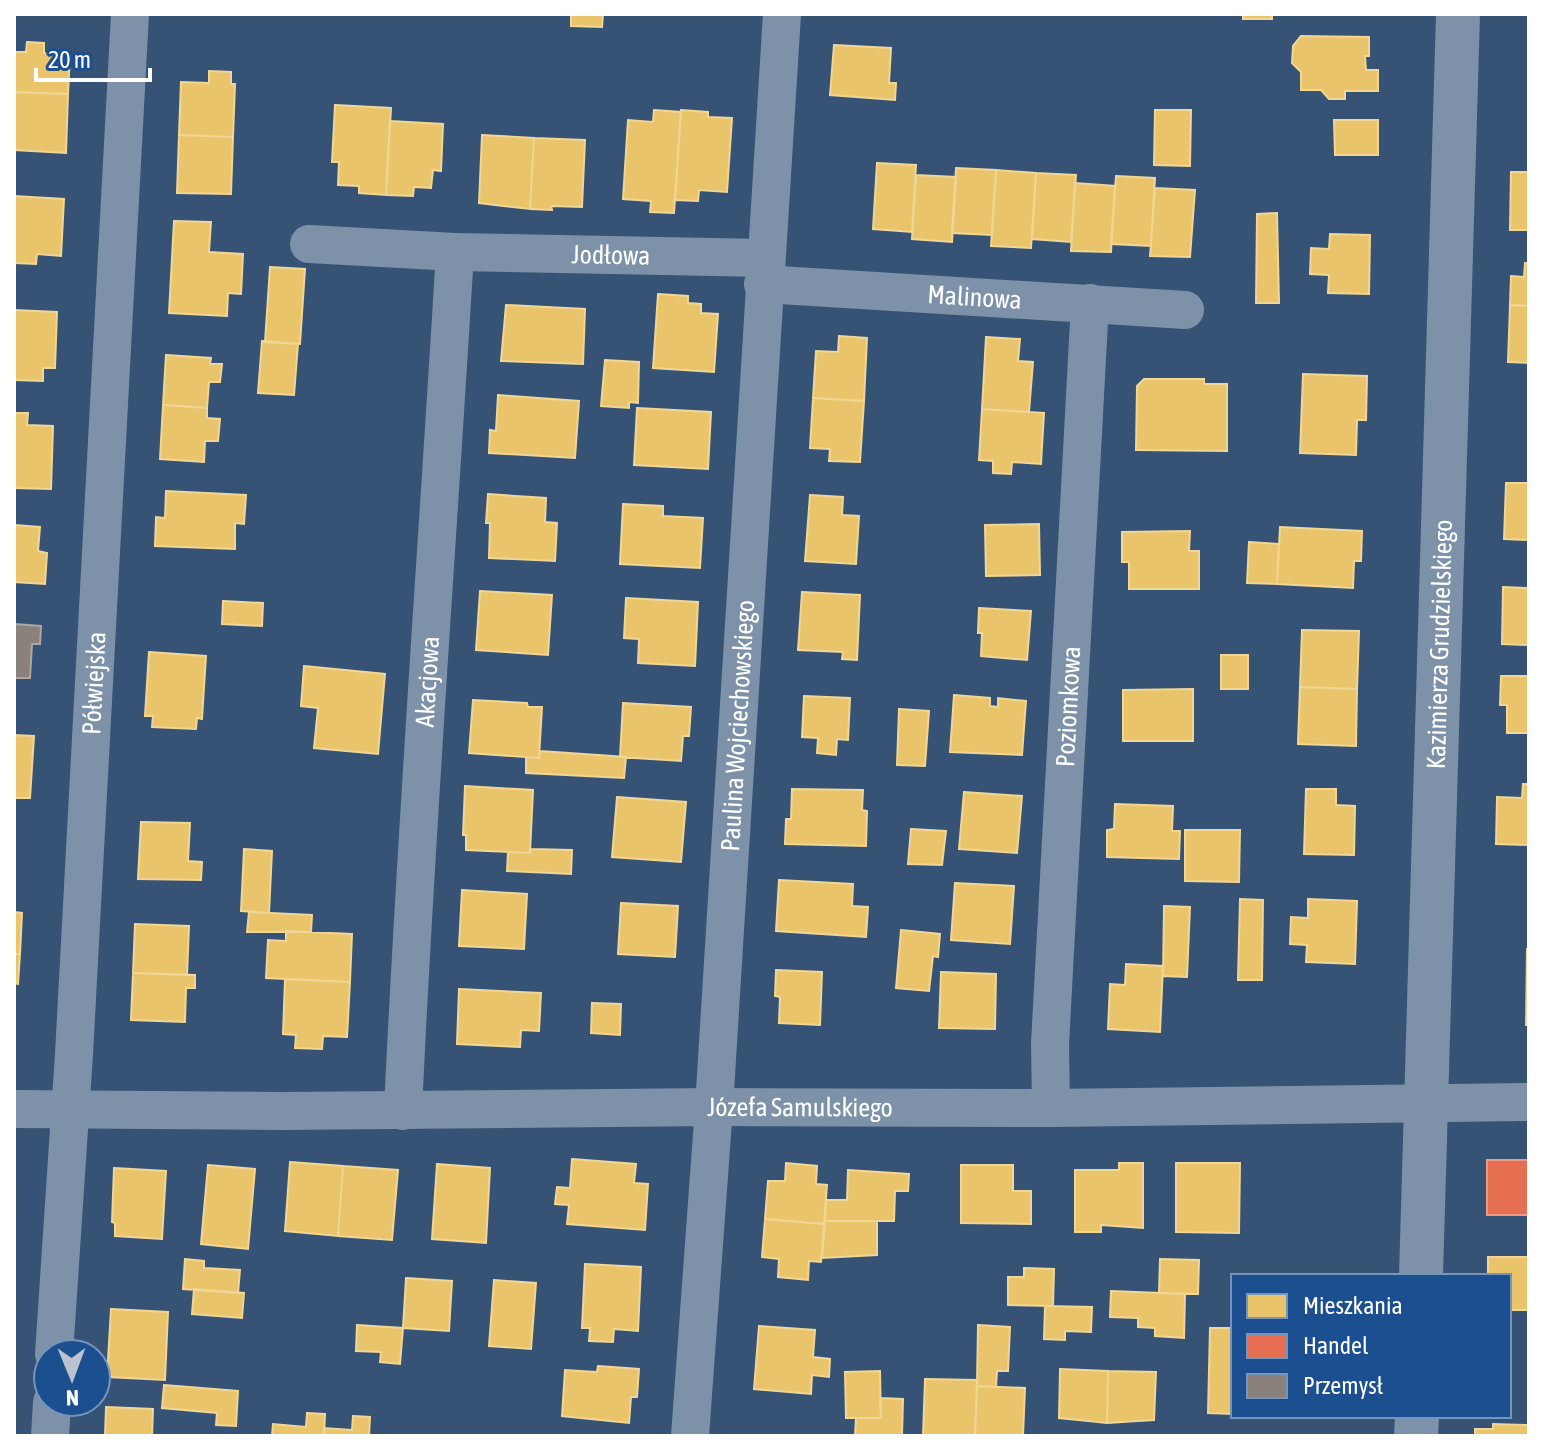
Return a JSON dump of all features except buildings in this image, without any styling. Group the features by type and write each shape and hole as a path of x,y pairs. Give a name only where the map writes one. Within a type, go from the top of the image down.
{"street":[{"name":"Półwiejska","path":"55,1338 130,14"},
{"name":"Paulina Wojciechowskiego","path":"690,1436 714,1107 782,14"},
{"name":"Kazimierza Grudzielskiego","path":"1421,1274 1458,14"},
{"name":"Jodłowa","path":"309,244 764,271"},
{"name":"Akacjowa","path":"403,1111 455,252"},
{"name":"Malinowa","path":"764,271 1185,310"},
{"name":"Poziomkowa","path":"1051,1108 1050,1044 1090,303"},
{"name":"Józefa Samulskiego","path":"14,1109 403,1111 1529,1102"}]}
